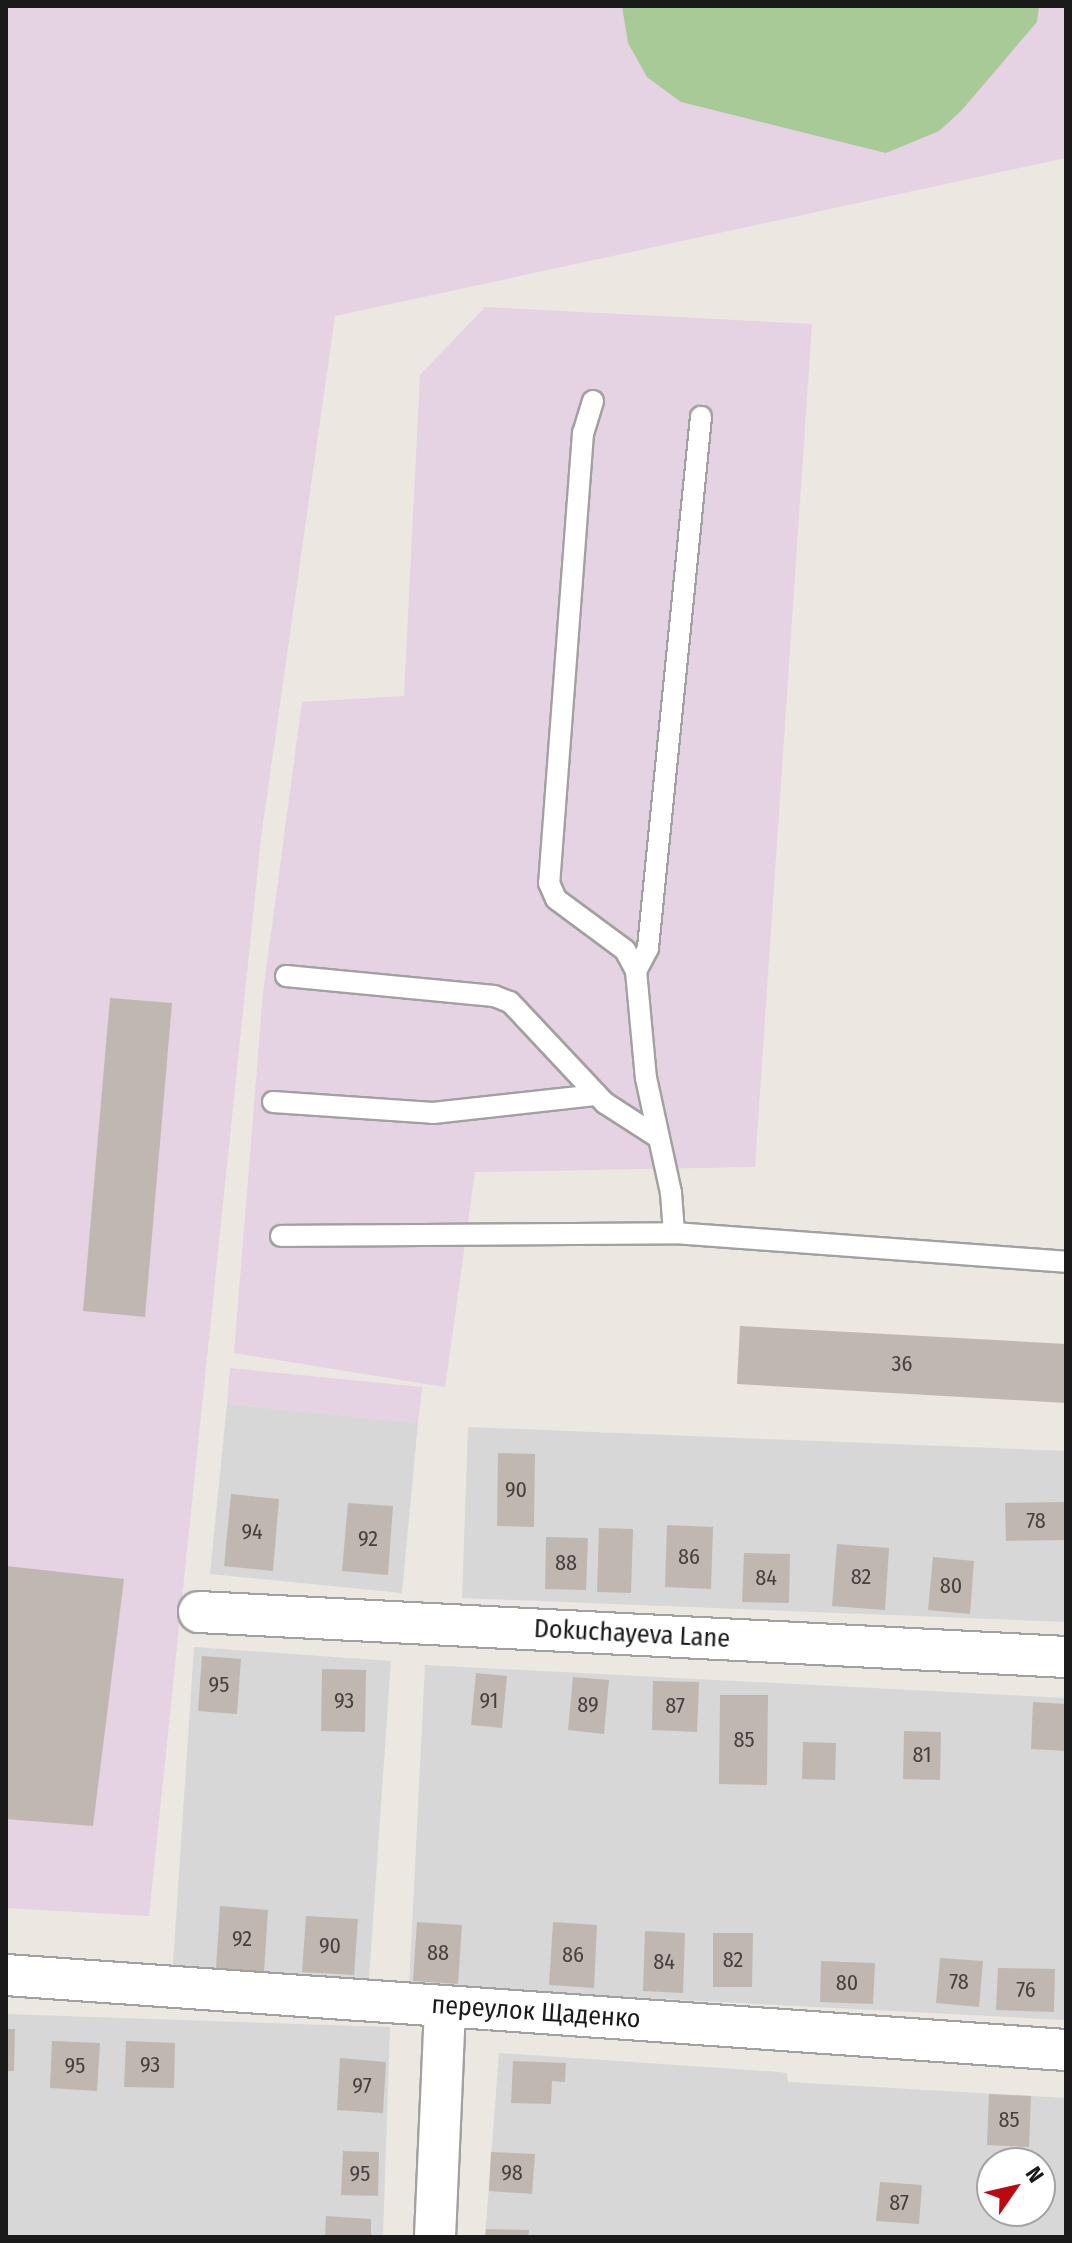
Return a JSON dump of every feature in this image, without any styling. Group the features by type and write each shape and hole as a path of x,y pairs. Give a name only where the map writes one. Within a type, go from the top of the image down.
{"street":[{"name":"Dokuchayeva Lane","path":"199,1612 1066,1657"},
{"name":"переулок Щаденко","path":"6,1975 1066,2050"},
{"path":"435,2237 445,2006"}],"lane":[{"path":"593,401 583,433 549,883 556,899 625,950 636,971 656,1136 671,1193 674,1233"},
{"path":"636,971 648,948 701,417"},
{"path":"286,976 494,996 510,1002 597,1095 656,1136"},
{"path":"273,1102 433,1113 597,1095"},
{"path":"281,1236 674,1233 1066,1262"}],"shaded area":[{"path":"6,6 1066,6 1066,158 335,316 261,838 149,1916 6,1908"},
{"path":"485,307 812,324 755,1167 475,1172 445,1387 234,1353 263,993 302,702 404,696 420,375"},
{"path":"230,1368 422,1387 418,1423 227,1404"},
{"path":"227,1404 418,1423 402,1593 210,1574"},
{"path":"468,1427 1066,1451 1066,1622 462,1598"},
{"path":"194,1647 391,1661 368,1993 172,1979"},
{"path":"425,1665 1066,1698 1066,2020 409,1986"},
{"path":"6,2014 390,2027 383,2237 6,2237"},
{"path":"499,2053 779,2072 787,2073 788,2082 1066,2098 1066,2237 485,2237"}],"green space":[{"path":"622,6 1039,6 1037,22 961,111 939,131 886,153 681,102 647,77 628,43"}],"building":[{"path":"110,998 172,1003 145,1317 83,1311"},
{"path":"740,1326 1066,1344 1066,1403 737,1384"},
{"path":"498,1453 535,1454 534,1527 497,1526"},
{"path":"231,1494 279,1499 273,1571 224,1566"},
{"path":"1066,1502 1066,1540 1006,1541 1005,1503"},
{"path":"348,1503 393,1506 388,1575 342,1571"},
{"path":"667,1525 713,1527 711,1589 665,1587"},
{"path":"599,1528 633,1529 631,1593 597,1592"},
{"path":"546,1537 588,1538 586,1590 545,1589"},
{"path":"837,1544 889,1548 885,1610 832,1606"},
{"path":"744,1553 790,1554 789,1603 742,1602"},
{"path":"933,1557 974,1561 970,1614 928,1610"},
{"path":"6,1566 124,1579 93,1826 6,1819"},
{"path":"202,1656 241,1659 237,1714 198,1711"},
{"path":"322,1669 366,1670 365,1732 321,1731"},
{"path":"476,1673 507,1676 502,1728 471,1725"},
{"path":"573,1677 609,1680 604,1734 568,1730"},
{"path":"653,1681 699,1682 697,1732 652,1730"},
{"path":"720,1695 768,1695 767,1785 719,1784"},
{"path":"1033,1702 1066,1704 1066,1751 1031,1749"},
{"path":"904,1731 941,1732 940,1780 903,1779"},
{"path":"803,1742 836,1743 835,1780 802,1779"},
{"path":"220,1906 268,1910 264,1972 216,1968"},
{"path":"306,1916 358,1919 354,1975 302,1972"},
{"path":"417,1922 462,1925 458,1984 413,1981"},
{"path":"553,1922 597,1925 594,1988 549,1985"},
{"path":"645,1931 685,1933 683,1993 643,1991"},
{"path":"713,1933 753,1933 752,1987 713,1987"},
{"path":"940,1958 983,1961 979,2007 936,2003"},
{"path":"821,1961 875,1963 873,2004 820,2002"},
{"path":"998,1968 1055,1969 1054,2012 996,2010"},
{"path":"6,2029 15,2029 14,2071 6,2071"},
{"path":"52,2041 100,2043 97,2091 50,2088"},
{"path":"126,2041 175,2043 174,2088 124,2087"},
{"path":"340,2058 386,2062 383,2113 337,2110"},
{"path":"513,2061 566,2063 565,2082 552,2081 551,2104 511,2103"},
{"path":"989,2094 1031,2096 1029,2147 987,2145"},
{"path":"343,2151 379,2152 378,2196 341,2195"},
{"path":"491,2152 535,2154 532,2194 489,2191"},
{"path":"880,2182 922,2185 919,2224 876,2221"},
{"path":"326,2216 371,2219 371,2237 325,2237"},
{"path":"486,2229 529,2230 528,2237 485,2237"}]}
